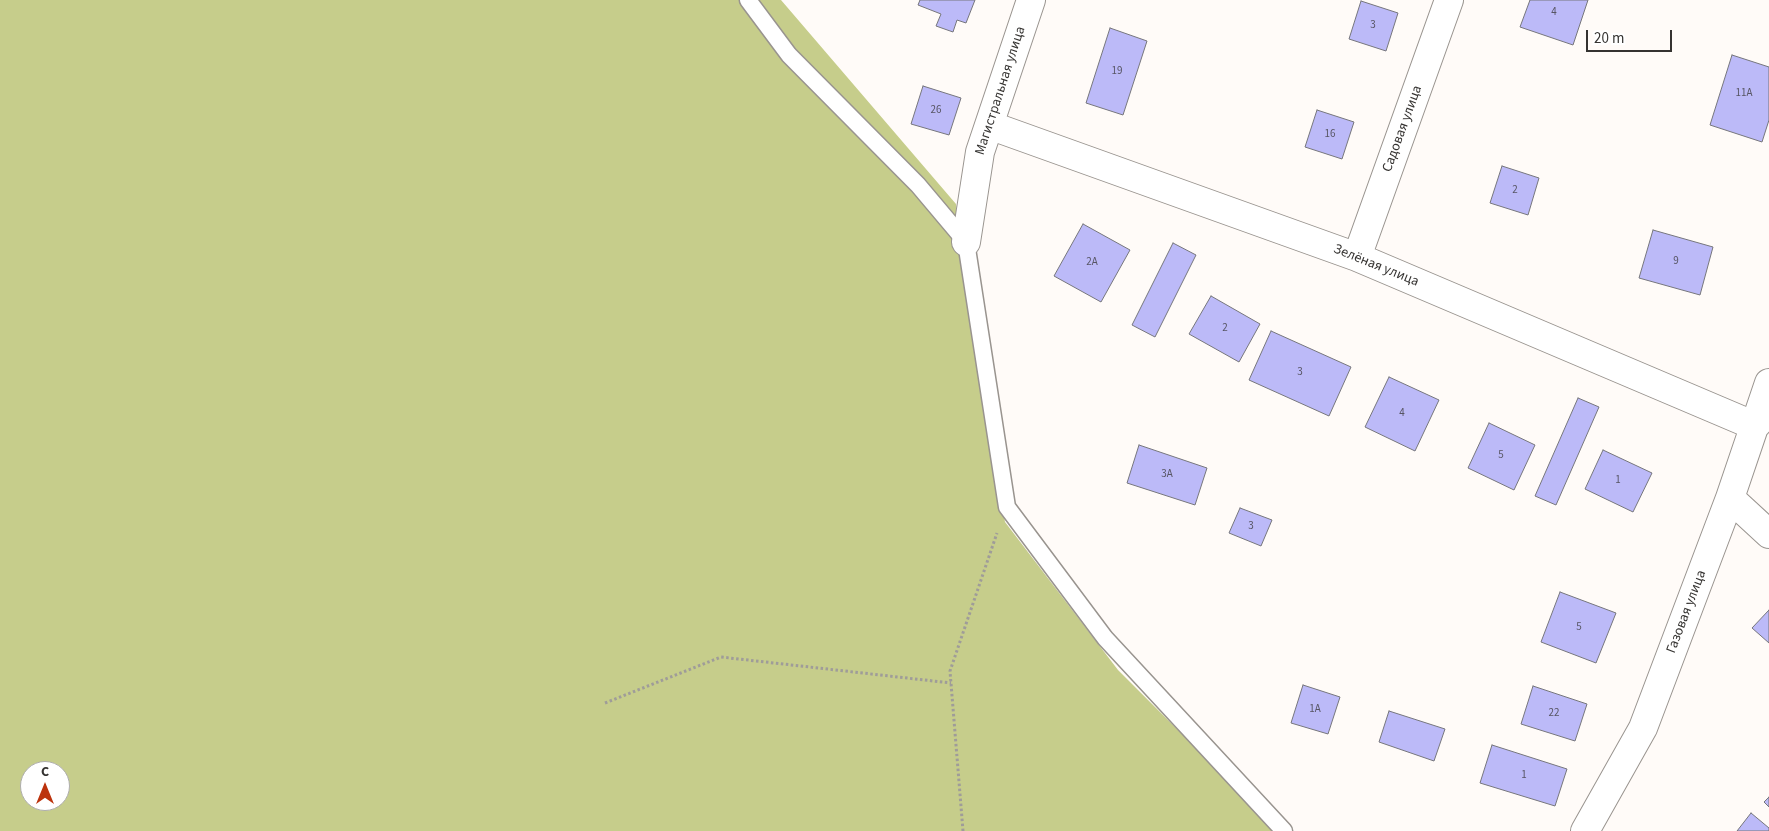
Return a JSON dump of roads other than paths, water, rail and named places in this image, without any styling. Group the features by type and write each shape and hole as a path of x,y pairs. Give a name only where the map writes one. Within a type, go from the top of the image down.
{"street":[{"name":"Магистральная улица","path":"966,242 980,152 1031,0"},
{"name":"Садовая улица","path":"1357,257 1449,0"},
{"name":"Зелёная улица","path":"988,125 1357,257 1762,419"},
{"name":"Газовая улица","path":"1585,831 1643,728 1762,419 1769,383"},
{"path":"1730,498 1769,534"}],"lane":[{"path":"748,0 789,55 918,185 966,242 1007,507 1105,638 1284,831"}]}
